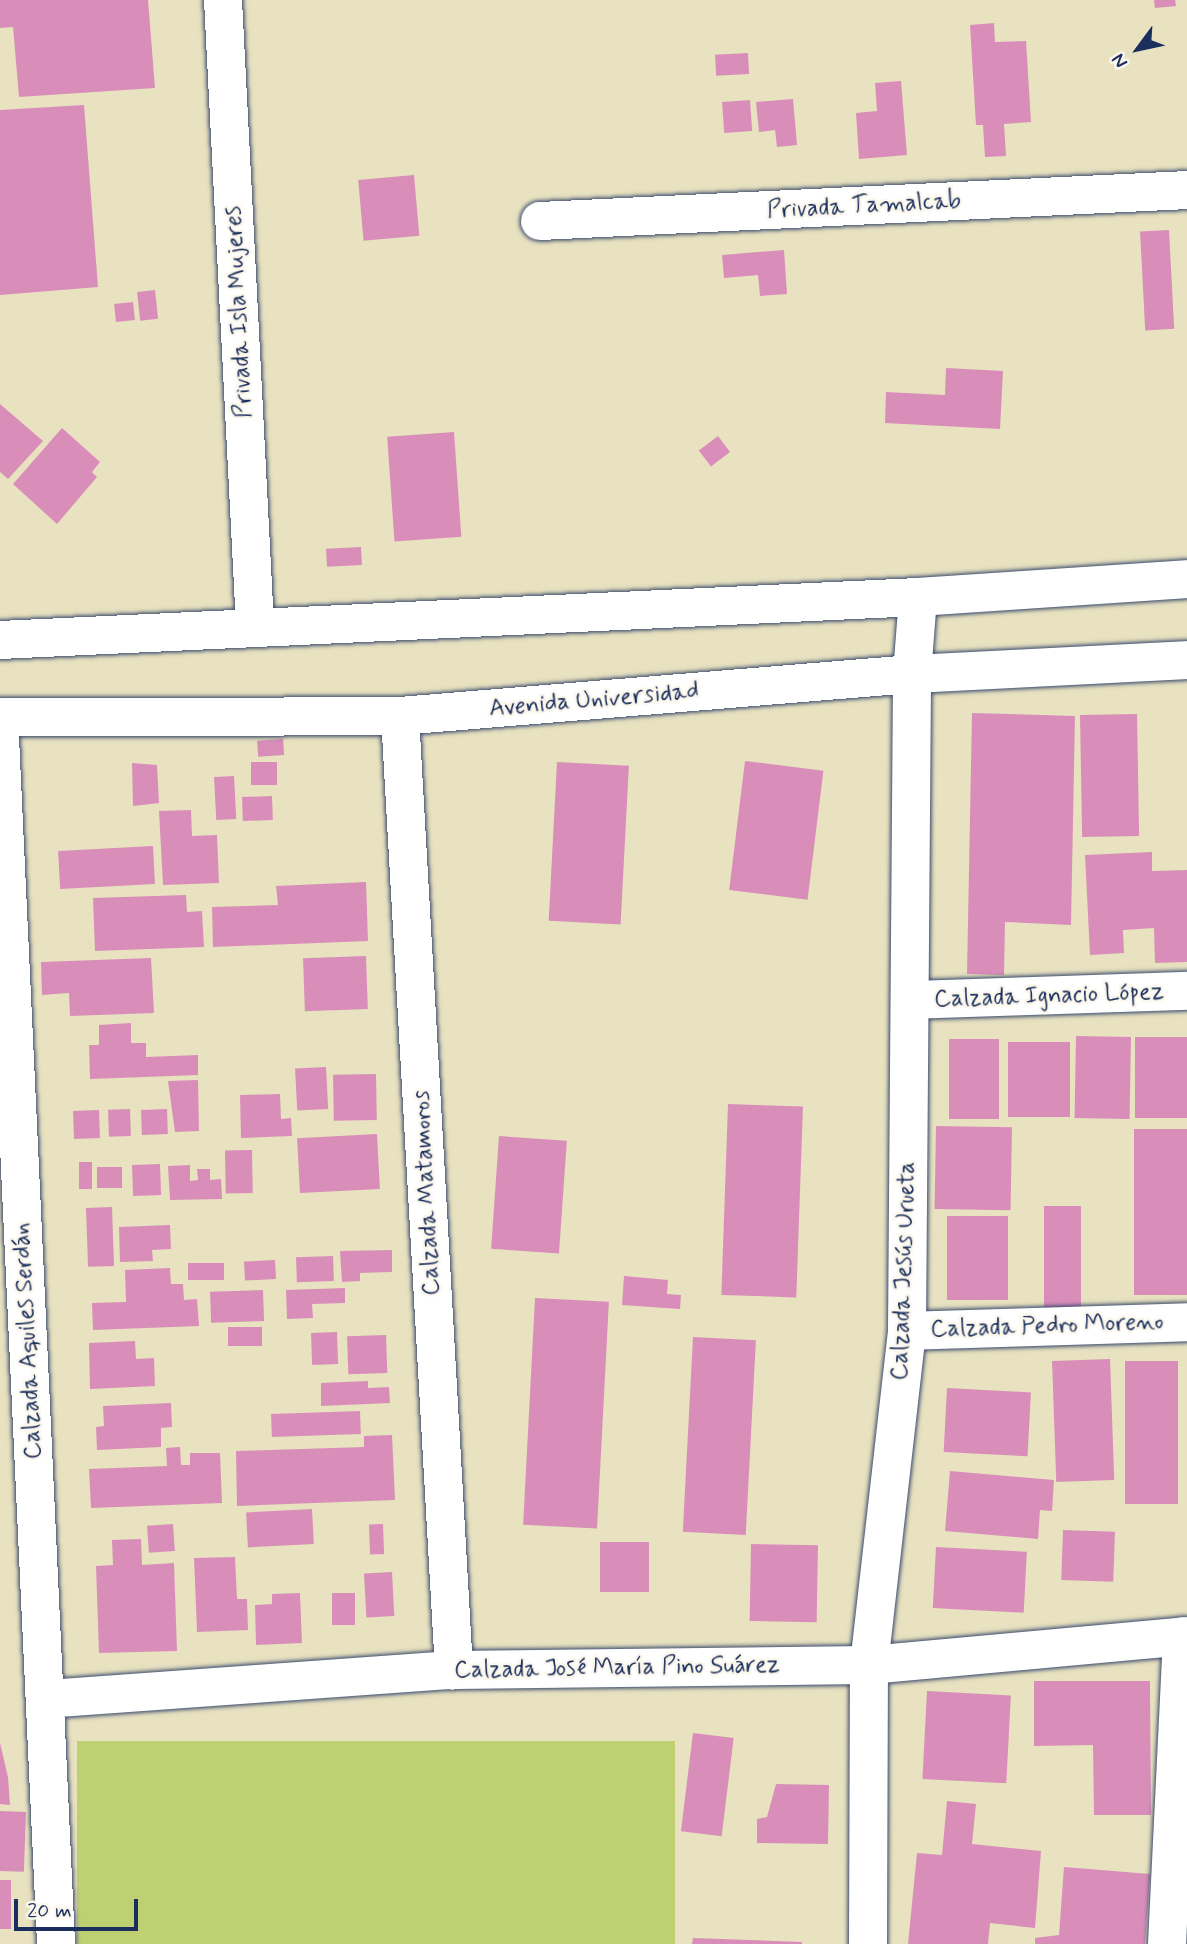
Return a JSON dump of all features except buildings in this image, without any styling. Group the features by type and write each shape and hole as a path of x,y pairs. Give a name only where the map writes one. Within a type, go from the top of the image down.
{"street":[{"name":"Privada Isla Mujeres","path":"223,0 255,625"},
{"name":"Privada Tamalcab","path":"540,221 1187,190"},
{"path":"0,640 255,625 918,597 1187,579"},
{"name":"Calzada Jesús Urueta","path":"868,1944 869,1665 907,1331 912,674 918,597"},
{"name":"Avenida Universidad","path":"0,717 400,716 912,674 1187,660"},
{"name":"Calzada Matamoros","path":"400,716 454,1670"},
{"name":"Calzada Aquiles Serdán","path":"0,738 15,1387 46,1699 56,1944"},
{"name":"Calzada Ignacio López","path":"911,1000 1187,992"},
{"name":"Calzada Pedro Moreno","path":"907,1331 1187,1322"},
{"path":"1167,1944 1185,1636"},
{"name":"Calzada José María Pino Suárez","path":"46,1699 454,1670 869,1665 1185,1636"}],"green space":[{"path":"77,1741 675,1741 675,1944 77,1944"}]}
